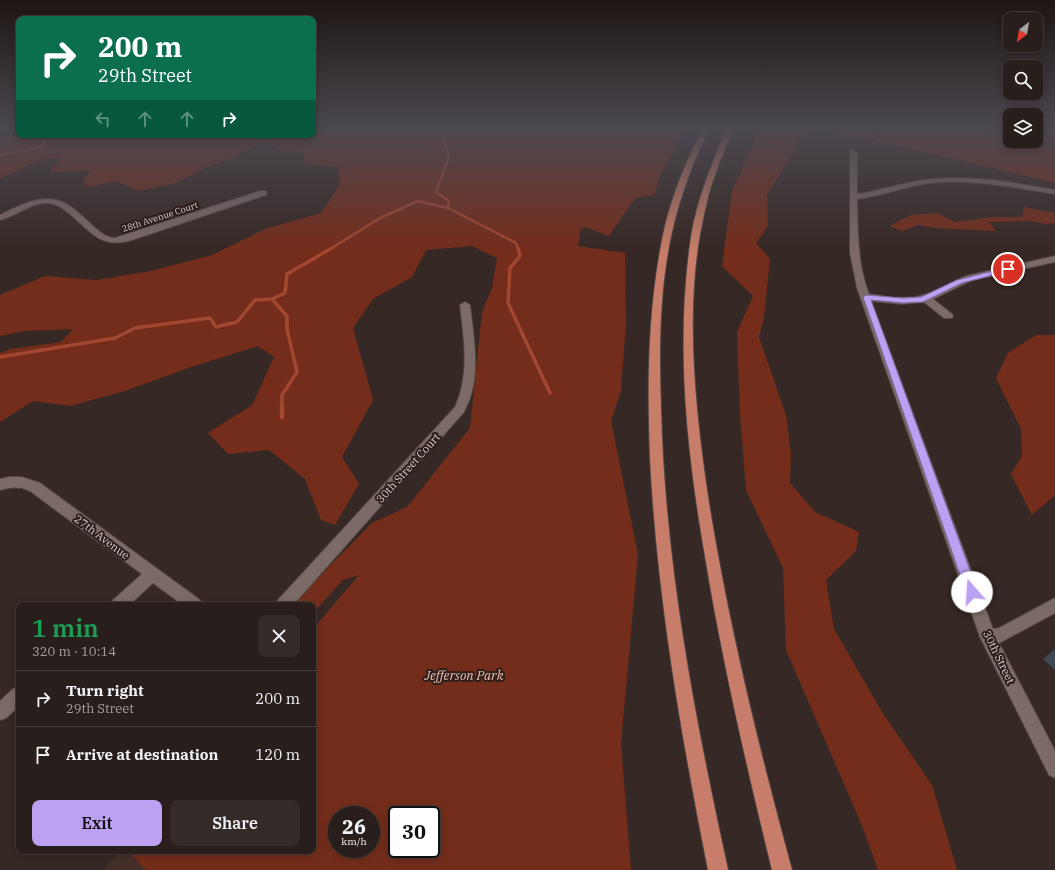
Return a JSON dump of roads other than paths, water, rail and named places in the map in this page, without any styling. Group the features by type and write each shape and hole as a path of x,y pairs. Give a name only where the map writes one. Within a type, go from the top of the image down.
{"highway":[{"path":"687,170 667,233 658,293 654,342 653,386 657,475 669,592 695,754 718,870"},
{"path":"712,170 698,218 694,246 689,310 691,393 703,505 725,632 740,700 782,870"}],"street":[{"path":"853,170 853,198 925,182 958,180 986,182 1055,192"},
{"name":"28th Avenue Court","path":"0,218 29,205 50,201 61,204 101,236 111,241 131,237 263,193"},
{"name":"30th Street","path":"853,198 854,253 856,267 866,297 988,637 1055,769"},
{"path":"866,297 913,301 925,298 969,278 1055,259"},
{"path":"925,298 948,316"},
{"name":"30th Street Court","path":"286,602 443,430 460,409 466,396 469,384 470,347 464,305"},
{"name":"27th Avenue","path":"3,484 15,480 26,482 35,487 191,602"},
{"path":"121,602 152,574"},
{"path":"988,637 1001,635 1055,605"},
{"path":"0,712 16,698"}],"waterway":[{"path":"444,170 436,192 449,201 448,208"},
{"path":"330,249 382,217 418,201 448,208"},
{"path":"448,208 516,243 518,249"},
{"path":"272,299 285,293 287,274 332,248"},
{"path":"518,248 520,256 510,268 508,303 550,393"},
{"path":"0,357 115,338 135,328 210,318 216,327 237,322 255,300 272,299"},
{"path":"272,299 287,316 287,329 297,372 282,395 282,417"}],"park label":[{"name":"Jefferson Park","path":"464,675"}]}
